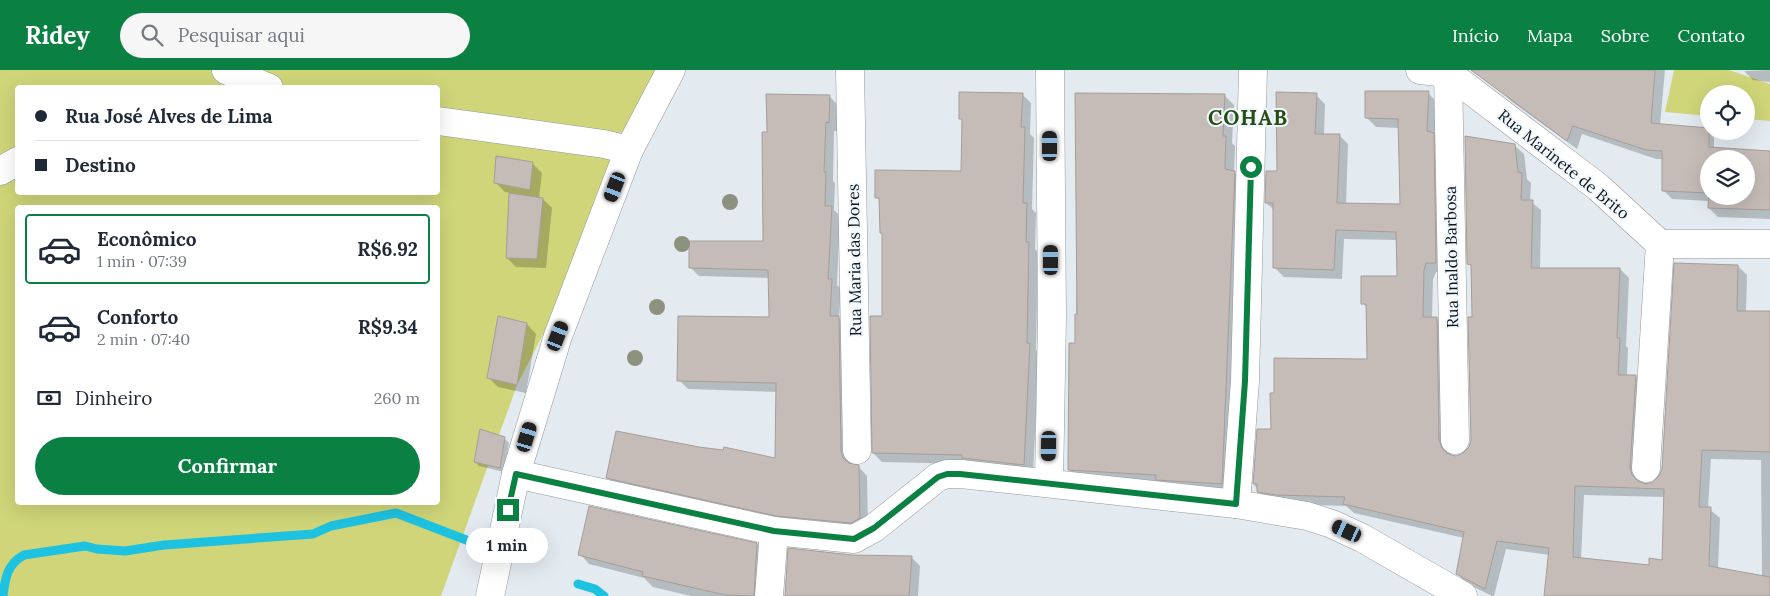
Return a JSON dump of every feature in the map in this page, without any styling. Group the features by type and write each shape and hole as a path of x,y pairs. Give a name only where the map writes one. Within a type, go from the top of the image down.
{"street":[{"path":"226,70 262,85"},
{"path":"490,596 516,474 558,336 629,150 671,70"},
{"name":"Rua Maria das Dores","path":"850,70 857,450"},
{"path":"1048,484 1052,317 1050,70"},
{"path":"1236,504 1245,381 1253,70"},
{"path":"1420,70 1448,73"},
{"name":"Rua Marinete de Brito","path":"1448,73 1598,187 1660,244"},
{"name":"Rua Inaldo Barbosa","path":"1448,73 1455,440"},
{"path":"440,121 604,144 629,150"},
{"path":"0,171 15,164"},
{"path":"1646,468 1660,244 1770,244"},
{"path":"516,474 774,531 854,539 874,528 938,477 947,474 1236,504 1306,516 1332,524 1362,538 1463,596"},
{"path":"770,596 774,531"}],"green space":[{"path":"0,70 679,70 517,385 441,596 0,596"},
{"path":"1674,70 1729,70 1770,84 1770,121 1755,120 1755,85 1700,85 1700,115 1665,112"}],"building":[{"path":"1471,70 1655,70 1651,123 1700,127 1700,140 1709,140 1709,147 1755,150 1700,150 1700,193 1662,191 1662,151 1646,150 1573,126 1567,141"},
{"path":"1365,91 1429,91 1427,131 1434,133 1436,263 1426,263 1424,270 1423,317 1437,317 1439,440 1442,448 1448,454 1456,456 1463,453 1469,447 1471,440 1468,317 1472,317 1471,265 1467,264 1465,136 1515,144 1518,172 1522,173 1521,200 1533,200 1531,268 1620,268 1617,338 1620,338 1618,375 1636,375 1630,467 1632,475 1638,481 1646,484 1653,482 1659,476 1662,469 1674,263 1738,265 1737,311 1770,311 1770,452 1702,450 1699,507 1711,507 1709,566 1770,577 1770,596 1544,596 1549,548 1497,541 1485,589 1456,574 1464,532 1343,504 1345,497 1277,495 1257,492 1257,484 1253,484 1257,429 1271,429 1270,393 1274,393 1274,358 1367,359 1366,304 1361,304 1361,276 1397,276 1396,232 1336,230 1334,270 1273,268 1273,203 1265,203 1266,171 1277,171 1276,92 1317,93 1315,134 1340,134 1337,203 1400,204 1398,119 1365,118","holes":["1575,486 1664,489 1662,560 1649,558 1649,565 1573,557"]},
{"path":"959,92 1023,93 1021,127 1025,127 1023,203 1027,203 1026,242 1029,242 1027,343 1030,343 1024,465 962,458 962,455 872,453 870,316 882,316 882,233 880,233 879,198 875,198 875,170 961,171 962,119 959,119"},
{"path":"1075,93 1225,94 1223,136 1226,136 1225,169 1235,171 1222,484 1156,480 1156,475 1068,470 1069,343 1075,343 1075,314 1077,314"},
{"path":"766,94 830,95 829,123 826,122 824,172 826,172 825,206 832,206 828,279 832,279 830,316 839,316 841,451 843,458 849,463 859,465 860,518 851,523 776,516 606,478 616,431 699,447 723,450 724,447 775,458 776,383 677,381 678,316 769,317 767,270 689,268 689,241 763,241 762,132 767,132"},
{"path":"1755,150 1770,151 1770,210 1708,208 1708,205 1755,205"},
{"path":"496,156 533,162 530,190 494,183"},
{"path":"509,193 543,198 537,259 506,258"},
{"path":"498,316 527,323 517,385 487,378"},
{"path":"480,429 505,437 500,468 474,462"},
{"path":"589,506 757,543 754,596 725,595 642,576 643,572 578,555"},
{"path":"788,548 852,555 912,556 909,596 785,596"}],"waterway":[{"path":"3,596 10,567 24,555 85,546 125,551 164,545 313,534 331,526 396,513 469,541"},
{"path":"578,584 595,589 604,596"}],"district":[{"name":"COHAB","path":"1248,117"}],"route":[{"path":"508,510 516,474 774,531 854,539 874,528 938,477 947,474 1236,504 1245,381 1251,167"}]}
